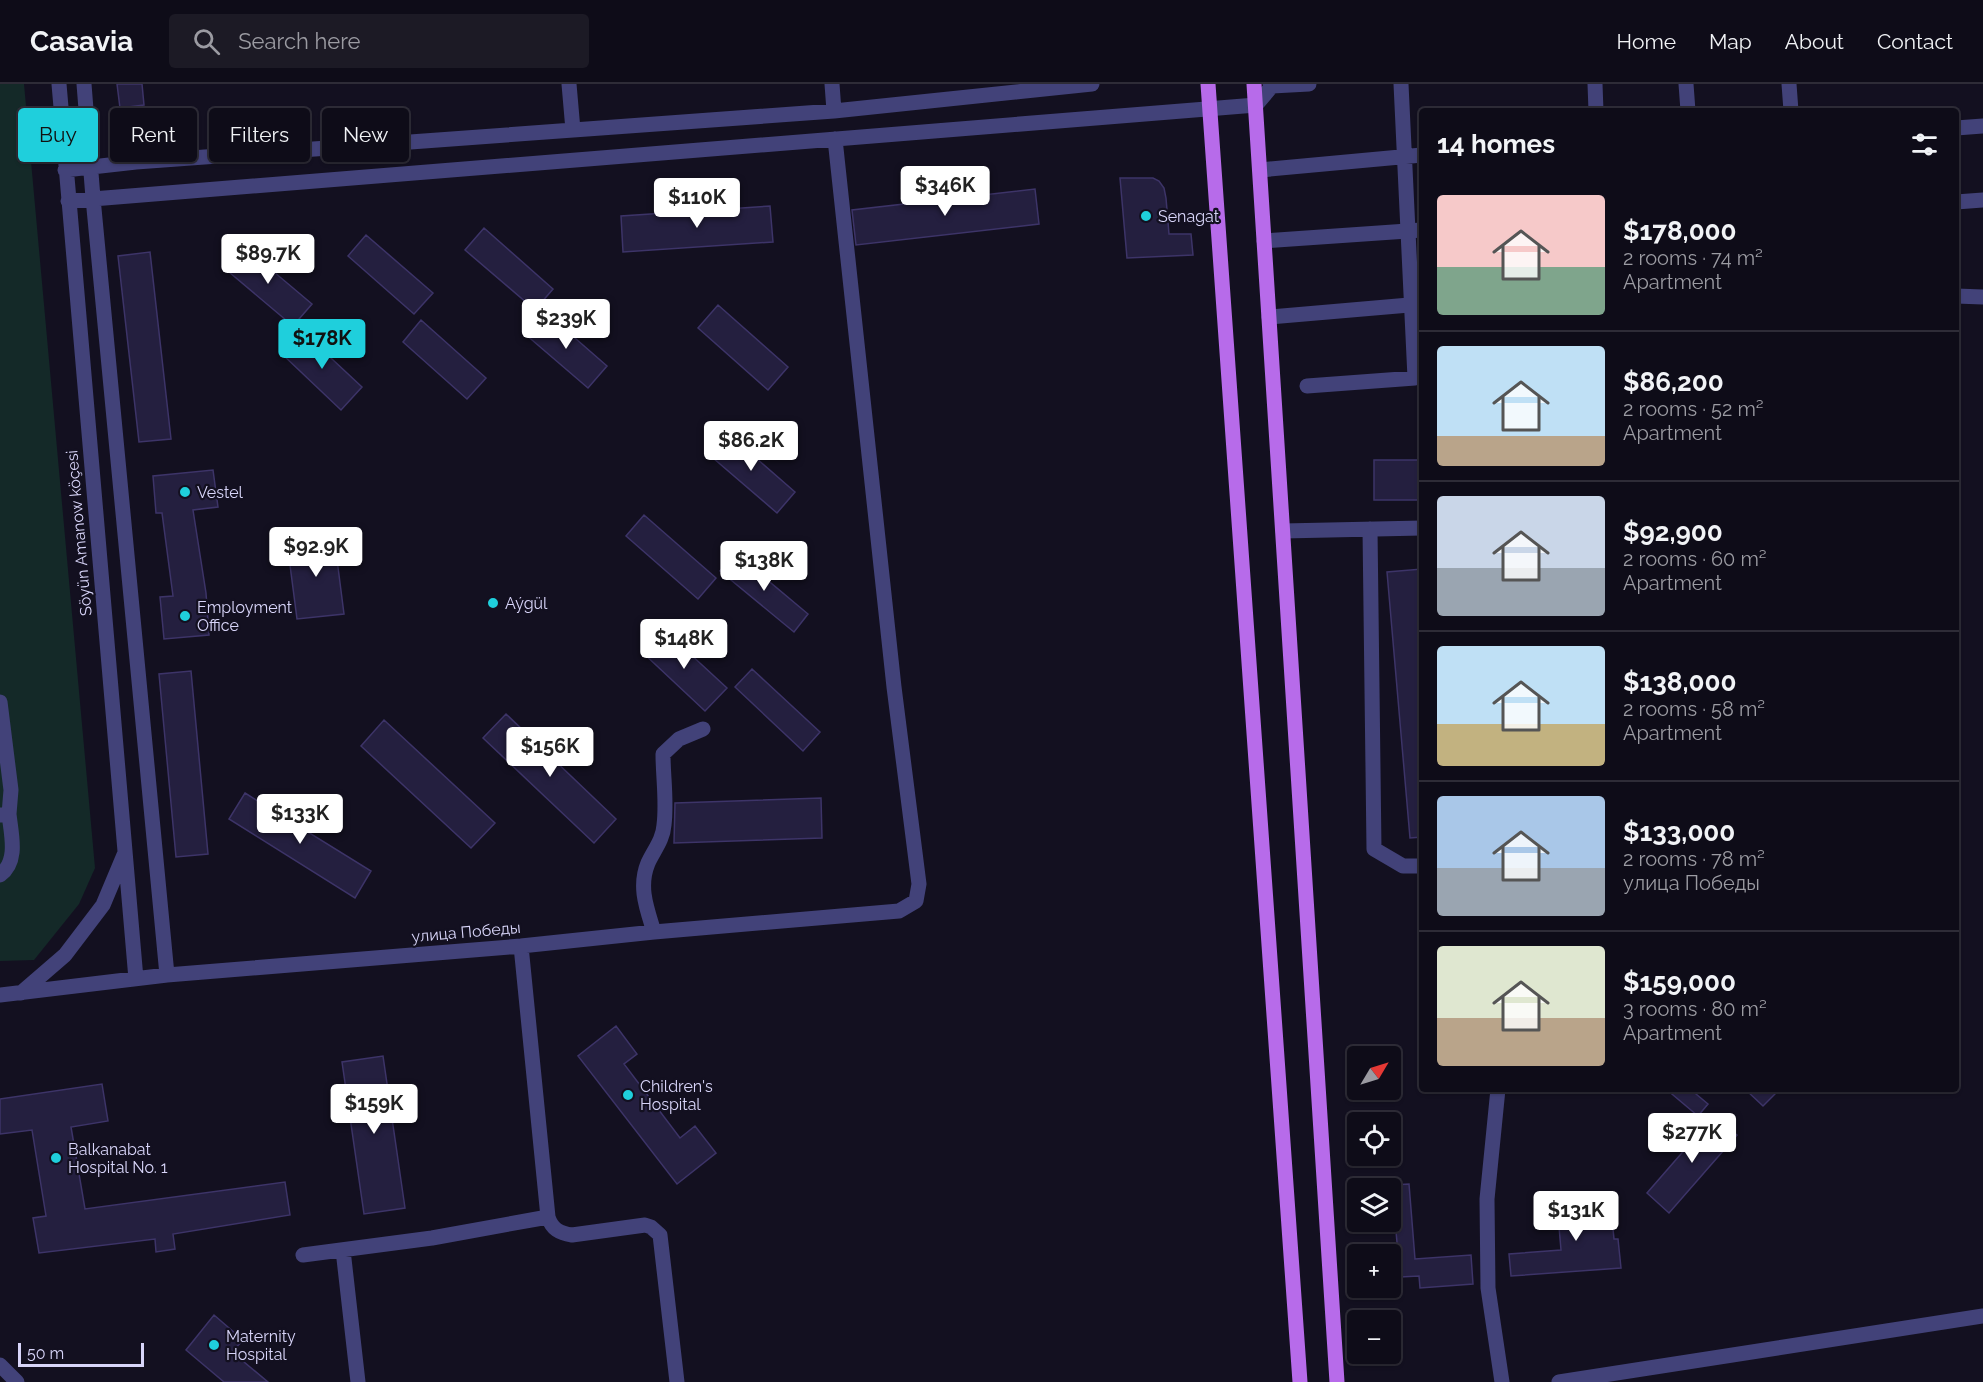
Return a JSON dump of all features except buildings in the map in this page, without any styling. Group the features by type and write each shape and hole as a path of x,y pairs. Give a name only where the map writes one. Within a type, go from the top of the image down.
{"main road":[{"path":"1208,84 1300,1382"},
{"path":"1254,84 1337,1382"}],"street":[{"name":"Söyün Amanow köçesi","path":"59,84 136,979"},
{"path":"84,84 167,975"},
{"path":"568,84 573,130"},
{"path":"832,84 834,111"},
{"path":"65,170 136,162 834,111 1092,84"},
{"path":"68,201 1256,105 1271,85 1309,84"},
{"path":"1307,386 1415,378 1417,304 1415,231 1405,156 1401,84"},
{"path":"1595,84 1596,108"},
{"path":"1686,84 1688,108"},
{"path":"1789,84 1791,108"},
{"path":"1959,128 1983,126"},
{"name":"улица Победы","path":"0,995 167,975 521,946 899,911 916,901 919,884 891,663 835,139"},
{"path":"1260,170 1419,155"},
{"path":"1959,201 1983,200"},
{"path":"1264,241 1415,231"},
{"path":"1959,296 1983,297"},
{"path":"1269,317 1417,304"},
{"path":"1283,531 1419,528"},
{"path":"1370,529 1374,849 1403,866 1419,866"},
{"path":"0,702 11,790 5,814 12,854 8,869 0,875"},
{"path":"654,932 643,894 644,878 649,863 659,846 664,826 663,754 679,739 703,729"},
{"path":"21,993 65,955 103,905 125,852"},
{"path":"521,946 548,1217 555,1229 562,1234 572,1235 645,1225 660,1235 678,1382"},
{"path":"1498,1092 1487,1199 1488,1288 1502,1382"},
{"path":"303,1255 432,1238 548,1217"},
{"path":"343,1250 358,1382"},
{"path":"1559,1382 1983,1316"},
{"path":"0,1365 17,1382"}],"green space":[{"path":"0,84 24,84 26,108 18,108 18,162 31,162 95,868 79,904 34,960 0,961"}],"place":[{"name":"Senagat","path":"1146,216"},
{"name":"Vestel","path":"185,492"},
{"name":"Aýgül","path":"493,603"},
{"name":"Employment Office","path":"185,616"},
{"name":"Children's Hospital","path":"628,1095"},
{"name":"Balkanabat Hospital No. 1","path":"56,1158"},
{"name":"Maternity Hospital","path":"214,1345"}]}
